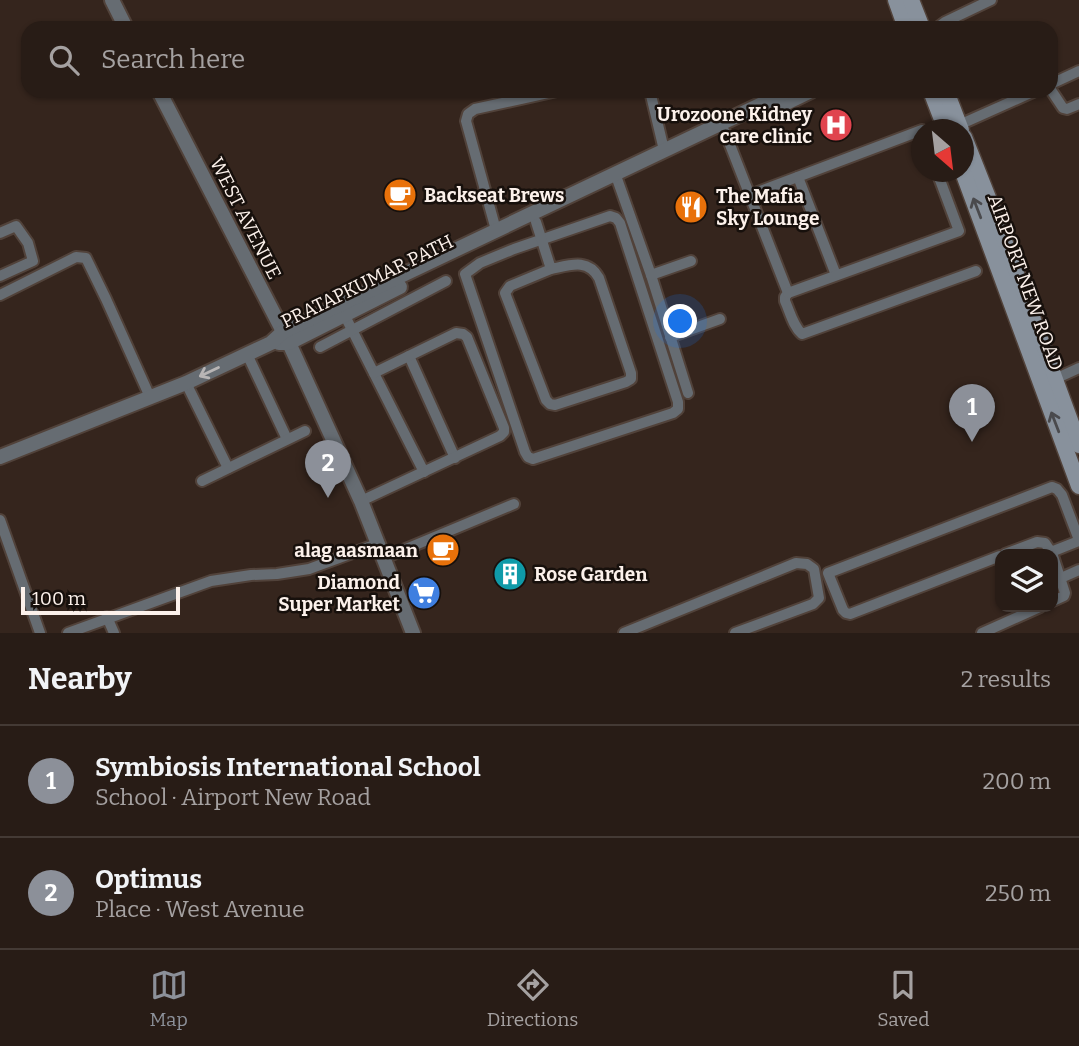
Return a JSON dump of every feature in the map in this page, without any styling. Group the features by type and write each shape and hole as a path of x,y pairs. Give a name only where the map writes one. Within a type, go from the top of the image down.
{"main road":[{"path":"896,0 904,21"},
{"path":"911,0 919,21"},
{"name":"AIRPORT NEW ROAD","path":"936,98 950,119"},
{"name":"AIRPORT NEW ROAD","path":"948,98 954,119"},
{"name":"AIRPORT NEW ROAD","path":"974,168 992,208 1055,379 1075,421 1079,445"},
{"name":"AIRPORT NEW ROAD","path":"967,182 1079,486"}],"street":[{"path":"112,0 122,21"},
{"path":"949,21 991,0"},
{"path":"1058,81 1079,71"},
{"name":"WEST AVENUE","path":"163,98 286,337 361,501 413,633"},
{"path":"496,230 466,121 468,114 475,109 525,98"},
{"path":"652,98 664,150"},
{"name":"PRATAPKUMAR PATH","path":"247,354 344,314 496,230 725,132 778,98"},
{"name":"PRATAPKUMAR PATH","path":"286,337 453,256 537,222 664,150 794,98"},
{"path":"974,122 1021,98"},
{"path":"1056,98 1063,108 1079,104"},
{"path":"725,132 788,293"},
{"path":"750,195 911,134"},
{"path":"798,177 836,275"},
{"path":"617,178 688,393"},
{"path":"941,182 959,231 788,293 785,301 796,327 803,334 976,271"},
{"path":"610,215 620,223 678,409 673,413 533,459 525,452 465,274 480,263 542,239 610,215"},
{"path":"537,222 551,269"},
{"path":"0,233 16,226 28,243 33,261 0,276"},
{"path":"0,295 76,257 86,258 150,397"},
{"path":"651,275 691,261"},
{"path":"587,265 594,270 631,373 631,379 626,382 555,405 546,400 505,293 510,286 551,269 587,265"},
{"path":"320,347 446,281"},
{"path":"344,314 424,472"},
{"path":"670,337 720,319"},
{"path":"361,501 504,432 467,337 463,334 456,333 374,373"},
{"path":"0,457 186,383 247,354 287,439"},
{"path":"409,356 454,458"},
{"path":"1055,379 1079,368"},
{"path":"186,383 228,468"},
{"path":"202,481 305,431"},
{"path":"815,572 819,570 828,573 1052,487 1062,495 1079,540 1058,551"},
{"path":"384,558 513,504"},
{"path":"0,520 40,633"},
{"path":"1020,549 1042,542 1049,549"},
{"path":"68,633 211,581 309,569 377,544"},
{"path":"828,573 843,610 850,614 995,558"},
{"path":"624,633 796,563 807,564 814,569 819,598 813,604 741,632"},
{"path":"1060,578 1079,570"},
{"path":"1058,572 1065,593 1058,599"},
{"path":"982,633 1029,612"},
{"path":"107,617 114,633"}],"place":[{"name":"Urozoone Kidney care clinic","path":"836,125"},
{"name":"Backseat Brews","path":"400,195"},
{"name":"The Mafia Sky Lounge","path":"691,207"},
{"name":"Symbiosis International School","path":"972,442"},
{"name":"Optimus","path":"328,498"},
{"name":"alag aasmaan","path":"443,550"},
{"name":"Rose Garden","path":"510,574"},
{"name":"Diamond Super Market","path":"424,593"}]}
